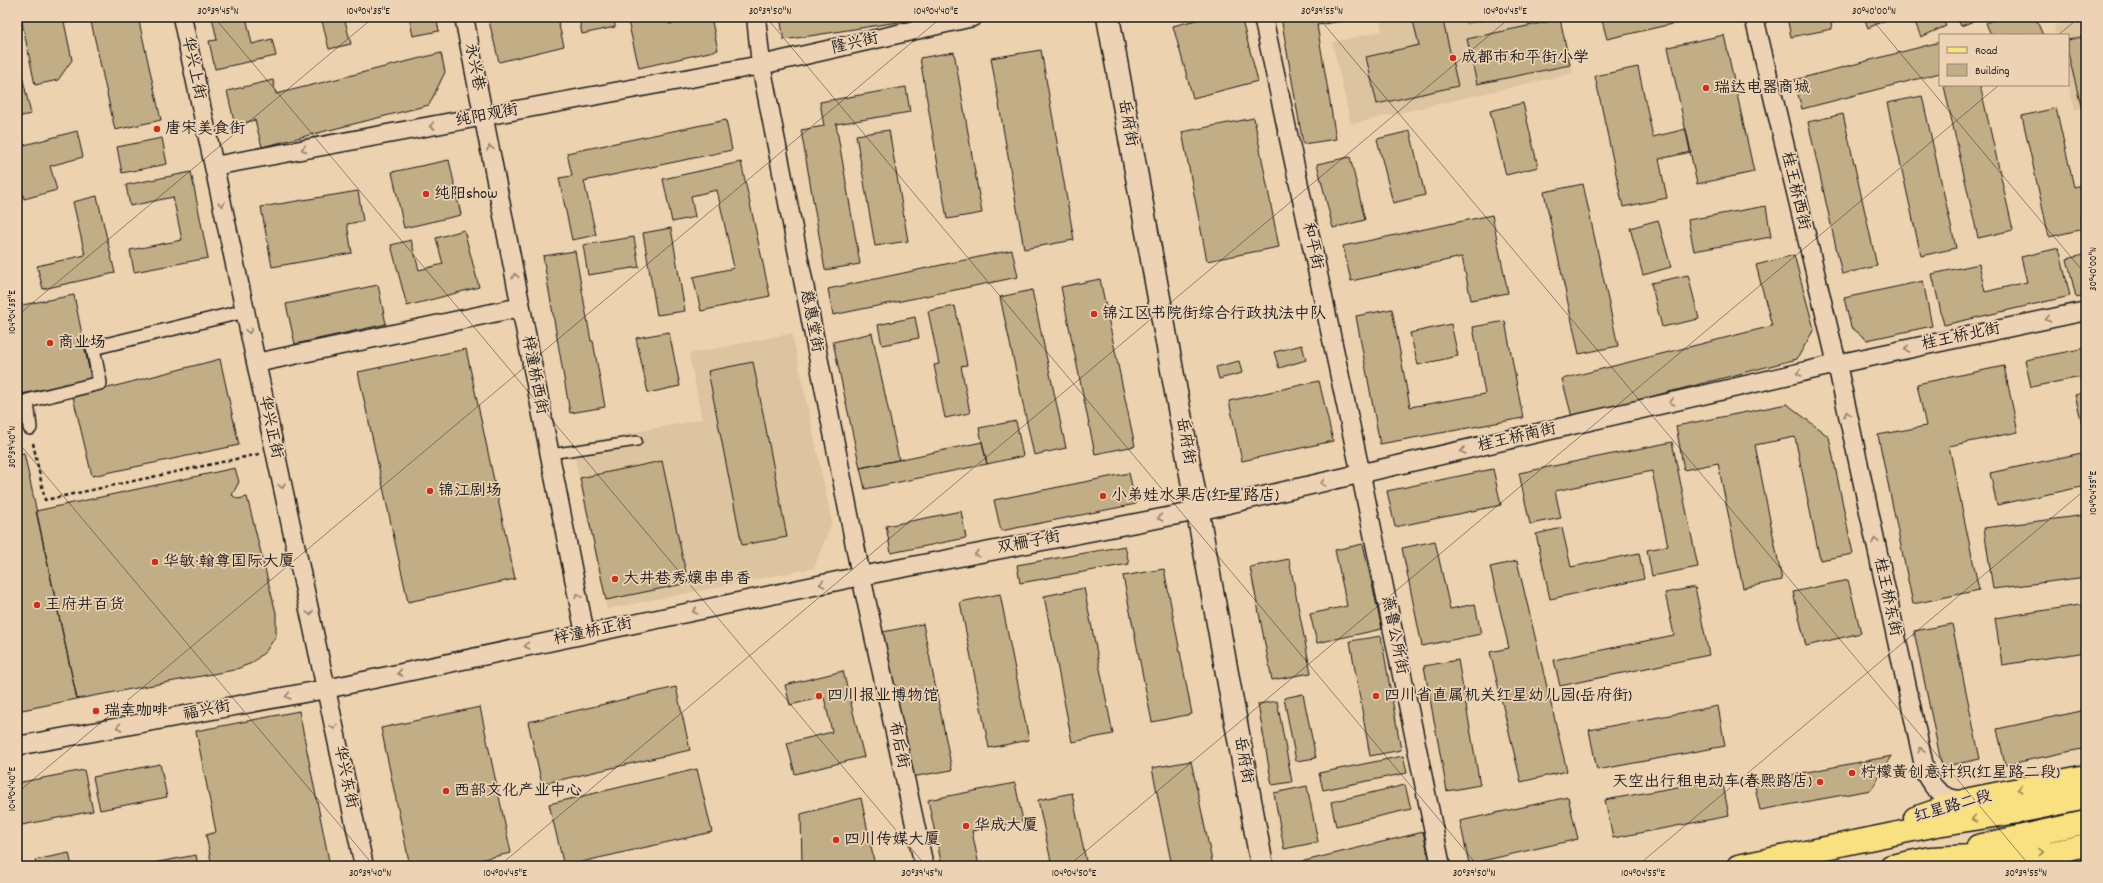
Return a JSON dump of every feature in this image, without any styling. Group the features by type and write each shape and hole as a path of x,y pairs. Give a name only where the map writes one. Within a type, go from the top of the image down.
{"main road":[{"name":"红星路二段","path":"1824,848 1970,799 2086,776"},
{"name":"红星路二段","path":"1738,866 1937,825 2012,813 2086,798"},
{"path":"1932,862 2022,835 2086,822"},
{"path":"1891,866 2054,852 2086,845"}],"street":[{"name":"华兴上街","path":"182,17 214,166"},
{"name":"永兴巷","path":"464,17 484,116"},
{"name":"慈惠堂街","path":"756,17 761,65 861,576"},
{"name":"隆兴街","path":"761,65 973,17"},
{"name":"岳府街","path":"1108,17 1262,866"},
{"name":"和平街","path":"1263,17 1361,475"},
{"name":"桂王桥西街","path":"1754,17 1836,364"},
{"name":"纯阳观街","path":"214,166 761,65"},
{"name":"梓潼桥西街","path":"484,116 585,634"},
{"name":"华兴正街","path":"214,166 326,689"},
{"path":"256,363 521,307"},
{"path":"30,428 27,401 100,383 93,348 245,311"},
{"name":"桂王桥北街","path":"1836,364 2086,311"},
{"name":"桂王桥南街","path":"1198,511 1361,475 1836,364"},
{"name":"桂王桥东街","path":"1836,364 1926,775 1940,794 1957,800 1970,799"},
{"name":"燕鲁公所街","path":"1361,475 1441,866"},
{"name":"双栅子街","path":"861,576 1198,511"},
{"name":"梓潼桥正街","path":"326,689 861,576"},
{"name":"布后街","path":"861,576 924,866"},
{"name":"福兴街","path":"17,746 326,689"},
{"name":"华兴东街","path":"326,689 364,866"}],"lane":[{"path":"550,454 637,441"}],"path":[{"path":"30,428 45,500 275,450"}],"shaded area":[{"name":"成都市和平街小学","path":"1379,17 1560,17 1573,73 1351,124 1332,42 1382,31"},
{"path":"2086,19 2086,108 2075,110 2069,86 2069,34 2056,34 2054,26"},
{"path":"792,333 832,522 814,568 607,609 572,445 702,419 689,354"}],"green space":[{"path":"1464,17 1499,17 1466,24"}],"building":[{"path":"21,17 63,17 72,60 58,80 35,85"},
{"path":"90,17 138,17 161,120 115,130"},
{"path":"212,17 246,17 252,44 272,39 276,56 215,69 209,41 217,40"},
{"path":"321,17 344,17 351,44 329,49"},
{"path":"409,17 436,17 439,31 413,36"},
{"path":"488,17 557,17 564,46 499,62"},
{"path":"579,17 614,17 615,27 582,34"},
{"path":"627,17 668,17 669,24 702,17 711,17 718,50 639,68"},
{"path":"780,17 930,17 784,40"},
{"path":"1207,17 1241,17 1258,81 1193,98 1173,26"},
{"path":"1281,17 1367,17 1317,25 1336,139 1303,144"},
{"path":"1412,17 1442,17 1458,86 1377,104 1366,57 1419,45"},
{"path":"1601,17 1702,17 1607,39"},
{"path":"1787,17 1830,17 1832,29 1791,37"},
{"path":"1864,17 1893,17 1868,28"},
{"path":"1913,17 1942,17 1946,26 1921,37"},
{"path":"1957,17 1980,17 1981,18 1961,26"},
{"path":"1999,17 2035,17 2043,34 1991,34 1986,23"},
{"path":"1560,19 1570,65 1477,84 1467,39"},
{"name":"瑞达电器商城","path":"1724,35 1754,172 1697,184 1668,47"},
{"path":"2086,36 2086,105 2081,106 2069,57 2069,40"},
{"path":"1939,42 1939,73 1802,109 1794,80"},
{"path":"1041,50 1074,240 1024,249 991,58"},
{"path":"954,52 982,213 947,219 920,58"},
{"path":"441,53 445,72 429,105 262,147 255,120 235,125 227,91 273,80 276,94"},
{"path":"17,54 31,114 17,117"},
{"path":"1638,67 1653,137 1686,129 1691,152 1659,159 1667,198 1623,207 1595,76"},
{"path":"1944,86 1980,86 2013,230 1978,238"},
{"path":"906,87 910,112 836,124 860,264 825,270 801,130 824,126 820,102"},
{"path":"1922,96 1956,248 1921,256 1887,103"},
{"path":"1523,103 1538,167 1506,175 1490,111"},
{"path":"2056,108 2074,187 2086,184 2086,218 2080,219 2083,229 2049,237 2022,116"},
{"path":"1843,114 1877,266 1842,274 1808,122"},
{"path":"1254,118 1279,247 1207,261 1182,132"},
{"path":"726,120 732,150 584,181 596,235 572,240 559,178 572,176 567,153"},
{"path":"889,130 908,241 875,246 856,135"},
{"path":"77,131 83,157 50,166 57,190 24,199 17,172 17,147"},
{"path":"1410,131 1425,195 1393,203 1377,139"},
{"path":"162,138 167,164 122,173 117,147"},
{"path":"1350,157 1365,220 1333,228 1317,164"},
{"name":"纯阳show","path":"449,160 461,215 404,228 392,172"},
{"path":"741,162 770,296 701,311 693,277 734,268 717,190 691,196 695,217 672,222 663,179"},
{"path":"191,172 208,258 134,272 130,250 182,240 173,197 130,206 126,185"},
{"path":"1583,184 1618,346 1579,354 1544,192"},
{"path":"358,191 363,221 347,224 352,253 272,267 261,207"},
{"path":"97,196 115,273 43,289 37,266 85,255 73,202"},
{"path":"1766,206 1771,237 1694,251 1688,220"},
{"path":"1492,215 1508,293 1471,300 1462,257 1351,281 1343,246"},
{"path":"1658,220 1671,267 1643,275 1630,228"},
{"path":"671,228 685,311 657,315 643,233"},
{"path":"464,230 479,287 407,306 391,245 411,240 419,270 443,264 436,238"},
{"path":"634,237 639,267 588,275 583,245"},
{"path":"2059,248 2070,296 1944,325 1932,274 1979,264 1985,292 2027,282 2021,257"},
{"path":"1012,250 1018,277 833,315 828,289"},
{"path":"575,251 591,341 593,341 605,407 570,413 543,256"},
{"path":"2086,254 2086,295 2076,297 2067,259"},
{"path":"1794,255 1814,329 1797,359 1572,417 1562,379 1772,326 1756,265"},
{"path":"1688,275 1699,319 1662,327 1651,283"},
{"path":"1100,279 1135,446 1095,454 1061,287"},
{"path":"1923,281 1932,326 1867,340 1851,327 1844,298"},
{"path":"378,285 386,324 295,344 286,304"},
{"path":"1032,290 1066,448 1034,455 1000,297"},
{"name":"商业场","path":"74,295 91,379 17,395 17,306"},
{"path":"955,306 967,365 961,366 970,413 945,418 934,365 939,364 928,311"},
{"path":"1392,309 1410,407 1485,394 1473,327 1505,321 1523,418 1380,444 1356,316"},
{"path":"915,317 919,338 882,345 878,325"},
{"path":"1451,324 1458,356 1418,365 1410,333"},
{"path":"669,332 680,386 648,393 636,338"},
{"path":"872,333 899,460 860,468 833,342"},
{"path":"1302,345 1306,360 1279,368 1274,352"},
{"path":"2086,348 2086,376 2031,387 2025,360"},
{"path":"466,349 515,579 408,602 358,372"},
{"path":"220,359 239,445 92,476 73,397"},
{"path":"1239,361 1242,373 1219,379 1216,367"},
{"path":"753,362 787,537 742,545 708,371"},
{"path":"2004,366 2018,432 1949,446 1979,590 1913,604 1878,435 1926,426 1917,384"},
{"path":"1319,381 1333,441 1242,461 1229,401"},
{"path":"2086,392 2086,436 2085,436 2075,395"},
{"path":"1787,404 1829,437 1853,554 1820,560 1795,437 1755,445 1782,580 1743,588 1718,463 1684,470 1676,426"},
{"path":"1016,421 1023,456 987,464 979,428"},
{"path":"982,442 987,464 865,489 860,468"},
{"path":"1672,442 1698,567 1652,576 1647,550 1668,546 1652,471 1555,491 1561,518 1530,524 1519,473"},
{"path":"2086,452 2086,486 1997,505 1990,473"},
{"name":"王府井百货","path":"24,453 77,699 17,711 17,454"},
{"path":"662,461 688,583 606,600 580,478"},
{"name":"华敏·翰尊国际大厦","path":"235,468 239,482 232,495 238,499 247,497 276,613 276,636 266,651 252,663 234,670 77,699 36,511"},
{"path":"1493,469 1501,505 1395,527 1387,491"},
{"path":"1129,473 1136,504 1001,531 994,500"},
{"path":"961,511 966,538 891,553 886,526"},
{"path":"2086,515 2086,577 1993,589 1984,528"},
{"path":"1562,528 1571,567 1639,553 1644,579 1550,599 1536,534"},
{"path":"1435,541 1450,609 1475,604 1481,634 1422,646 1402,548"},
{"path":"1363,544 1382,629 1317,643 1310,614 1347,606 1335,550"},
{"path":"1125,546 1129,564 1020,583 1017,565"},
{"path":"1289,559 1311,673 1272,680 1250,567"},
{"path":"1517,561 1567,771 1521,782 1490,652 1509,648 1490,567"},
{"path":"1164,569 1192,714 1152,722 1123,576"},
{"path":"1848,580 1861,633 1806,646 1793,592"},
{"path":"1695,587 1709,655 1560,686 1554,660 1674,635 1665,593"},
{"path":"1084,588 1113,734 1072,742 1044,596"},
{"path":"1000,594 1029,740 989,748 960,602"},
{"path":"2086,604 2086,652 2002,665 1995,618"},
{"path":"923,624 952,770 911,777 883,632"},
{"path":"1952,624 1980,759 1942,767 1914,631"},
{"name":"四川省直属机关红星幼儿园(岳府街)","path":"1381,636 1401,750 1370,756 1350,641"},
{"path":"1458,660 1480,785 1447,791 1424,666"},
{"path":"843,671 864,757 795,774 787,743 832,732 824,697 790,705 785,685"},
{"path":"676,687 690,750 542,784 528,722"},
{"path":"1303,694 1316,758 1296,761 1284,698"},
{"path":"1277,701 1292,782 1272,785 1258,704"},
{"path":"1718,706 1725,746 1597,770 1589,730"},
{"name":"西部文化产业中心","path":"480,707 511,853 451,866 410,866 381,728"},
{"path":"2086,710 2086,748 2005,765 1997,729"},
{"path":"299,711 330,866 212,866 206,835 216,832 196,731"},
{"path":"1403,756 1407,773 1323,790 1319,773"},
{"path":"1892,756 1871,790 1760,810 1754,782"},
{"path":"1191,761 1213,866 1172,866 1152,768"},
{"path":"160,764 167,797 100,810 93,777"},
{"path":"697,769 712,832 564,866 549,804"},
{"path":"84,770 93,811 17,826 17,783"},
{"path":"1722,779 1729,816 1613,838 1605,800"},
{"name":"华成大厦","path":"1015,783 1023,821 972,831 979,866 942,866 928,800"},
{"path":"1405,785 1411,809 1336,826 1331,802"},
{"path":"1307,786 1318,842 1284,849 1274,793"},
{"path":"1072,793 1087,866 1052,866 1038,800"},
{"path":"1568,797 1578,839 1469,864 1460,821"},
{"name":"四川传媒大厦","path":"861,798 875,866 802,866 801,814"},
{"path":"1423,832 1431,866 1293,866 1292,864"},
{"path":"69,853 72,866 37,866 35,860"},
{"path":"196,855 198,866 137,866"}],"place":[{"name":"成都市和平街小学","path":"1453,58"},
{"name":"瑞达电器商城","path":"1706,88"},
{"name":"唐宋美食街","path":"157,129"},
{"name":"纯阳show","path":"426,194"},
{"name":"锦江区书院街综合行政执法中队","path":"1094,314"},
{"name":"商业场","path":"50,343"},
{"name":"锦江剧场","path":"430,491"},
{"name":"小弟娃水果店(红星路店)","path":"1103,496"},
{"name":"华敏·翰尊国际大厦","path":"155,562"},
{"name":"大井巷秀孃串串香","path":"615,579"},
{"name":"王府井百货","path":"37,605"},
{"name":"四川报业博物馆","path":"819,696"},
{"name":"四川省直属机关红星幼儿园(岳府街)","path":"1376,696"},
{"name":"瑞幸咖啡","path":"96,711"},
{"name":"柠檬黄创意针织(红星路二段)","path":"1852,773"},
{"name":"天空出行租电动车(春熙路店)","path":"1820,782"},
{"name":"西部文化产业中心","path":"446,791"},
{"name":"华成大厦","path":"966,826"},
{"name":"四川传媒大厦","path":"836,840"}]}
